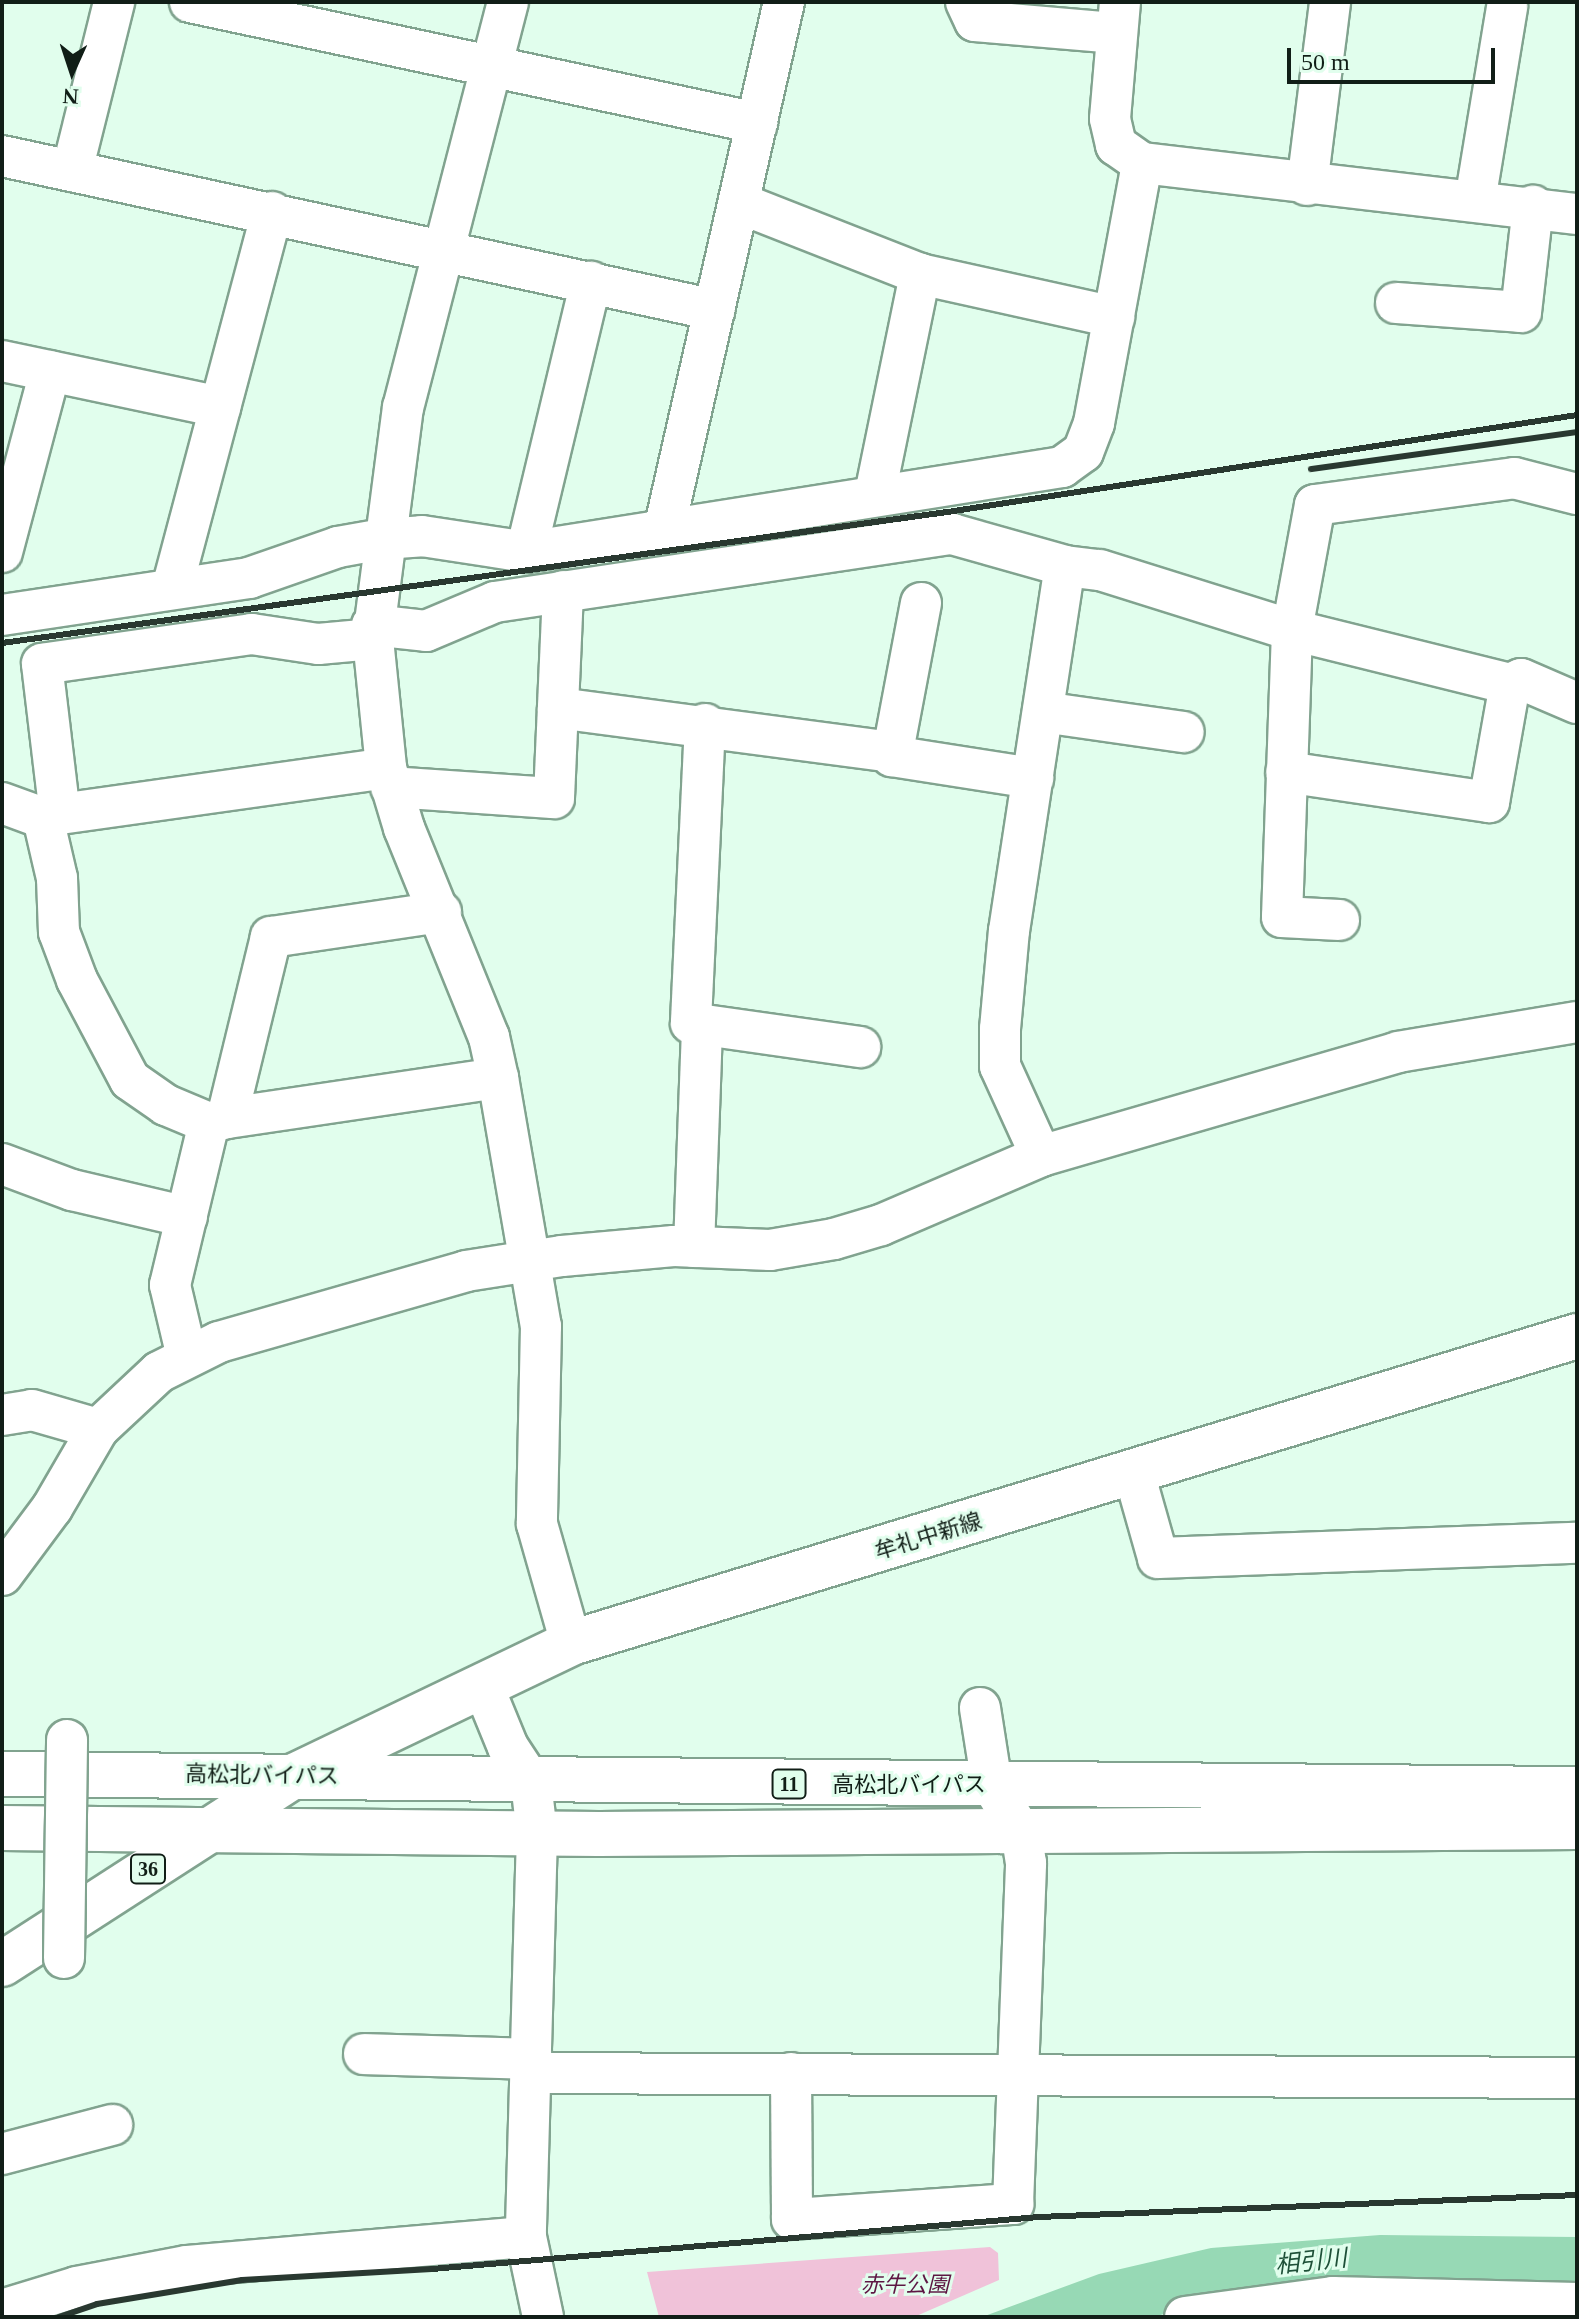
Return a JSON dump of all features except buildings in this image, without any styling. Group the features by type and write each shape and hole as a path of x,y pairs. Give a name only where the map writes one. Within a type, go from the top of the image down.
{"main road":[{"name":"牟礼中新線","path":"294,1776 571,1643 1577,1336"},
{"name":"高松北バイパス","path":"2,1774 294,1776 531,1782 1577,1789"},
{"name":"36","path":"2,1964 294,1776"},
{"path":"2,1828 537,1834 1577,1827"}],"street":[{"path":"72,171 114,2"},
{"path":"190,2 757,123"},
{"path":"508,2 403,407 373,632 388,777 489,1037 498,1078 541,1326 537,1524 571,1643"},
{"path":"664,530 784,2"},
{"path":"966,2 975,21 1118,18 1110,119 1116,145 1142,163 1307,185 1533,206 1577,214"},
{"path":"1307,185 1330,2"},
{"path":"1475,201 1507,7"},
{"path":"2,156 443,248 715,310"},
{"path":"2,615 249,578 338,547 383,539 422,536 526,552 875,494 1062,467 1083,452 1094,423 1142,163"},
{"path":"739,203 920,274 1114,317"},
{"path":"1396,303 1521,312 1533,206"},
{"path":"172,588 272,212"},
{"path":"875,494 920,274"},
{"path":"526,552 591,282"},
{"path":"2,361 220,407"},
{"path":"2,552 50,371"},
{"path":"1339,920 1282,917 1292,630 1315,505 1514,478 1577,494"},
{"path":"498,1078 218,1120 166,1105 130,1080 77,980 59,932 42,664 252,634 318,644 373,632 426,631 495,602 952,534 1065,566 1100,570 1292,630 1510,684 1521,679 1577,703"},
{"path":"1041,1156 1000,1066 1009,931 1065,566"},
{"path":"2,803 52,816 388,777 554,798 563,591"},
{"path":"921,603 892,756 1033,778"},
{"path":"1286,772 1489,802 1510,684"},
{"path":"558,708 705,724 893,752"},
{"path":"1043,712 1184,732"},
{"path":"705,724 691,1023 860,1047"},
{"path":"187,1357 170,1285 187,1217 271,937 441,912"},
{"path":"2,1575 52,1508 98,1429 159,1372 219,1342 376,1294 531,1260 694,1247 770,1250 834,1239 881,1225 1041,1156 1398,1052 1577,1022"},
{"path":"694,1247 702,1024"},
{"path":"2,1164 72,1190 187,1217"},
{"path":"2,1415 32,1410 98,1429"},
{"path":"1134,1473 1158,1558 1577,1543"},
{"path":"483,1686 508,1747 531,1782 537,1834 526,2237 543,2317"},
{"path":"791,2073 792,2219 1013,2204 1016,2075 1025,1959 1021,1832 992,1785 980,1708"},
{"path":"64,1958 67,1740"},
{"path":"364,2054 532,2066 791,2073 1577,2078"},
{"path":"2,2154 112,2125"},
{"path":"2,2310 77,2287 187,2266 526,2237"},
{"path":"1185,2317 1333,2297 1563,2307"}],"green space":[{"name":"赤牛公園","path":"990,2247 998,2253 999,2280 914,2317 659,2317 647,2272"}],"water":[{"name":"相引川","path":"1380,2235 1577,2237 1577,2289 1209,2302 1153,2317 982,2317 1099,2274 1211,2248"}],"railway":[{"path":"2,643 954,511 1577,415"},
{"path":"1311,469 1577,432"},
{"path":"59,2317 97,2304 242,2280 432,2269 1039,2217 1577,2195"}]}
